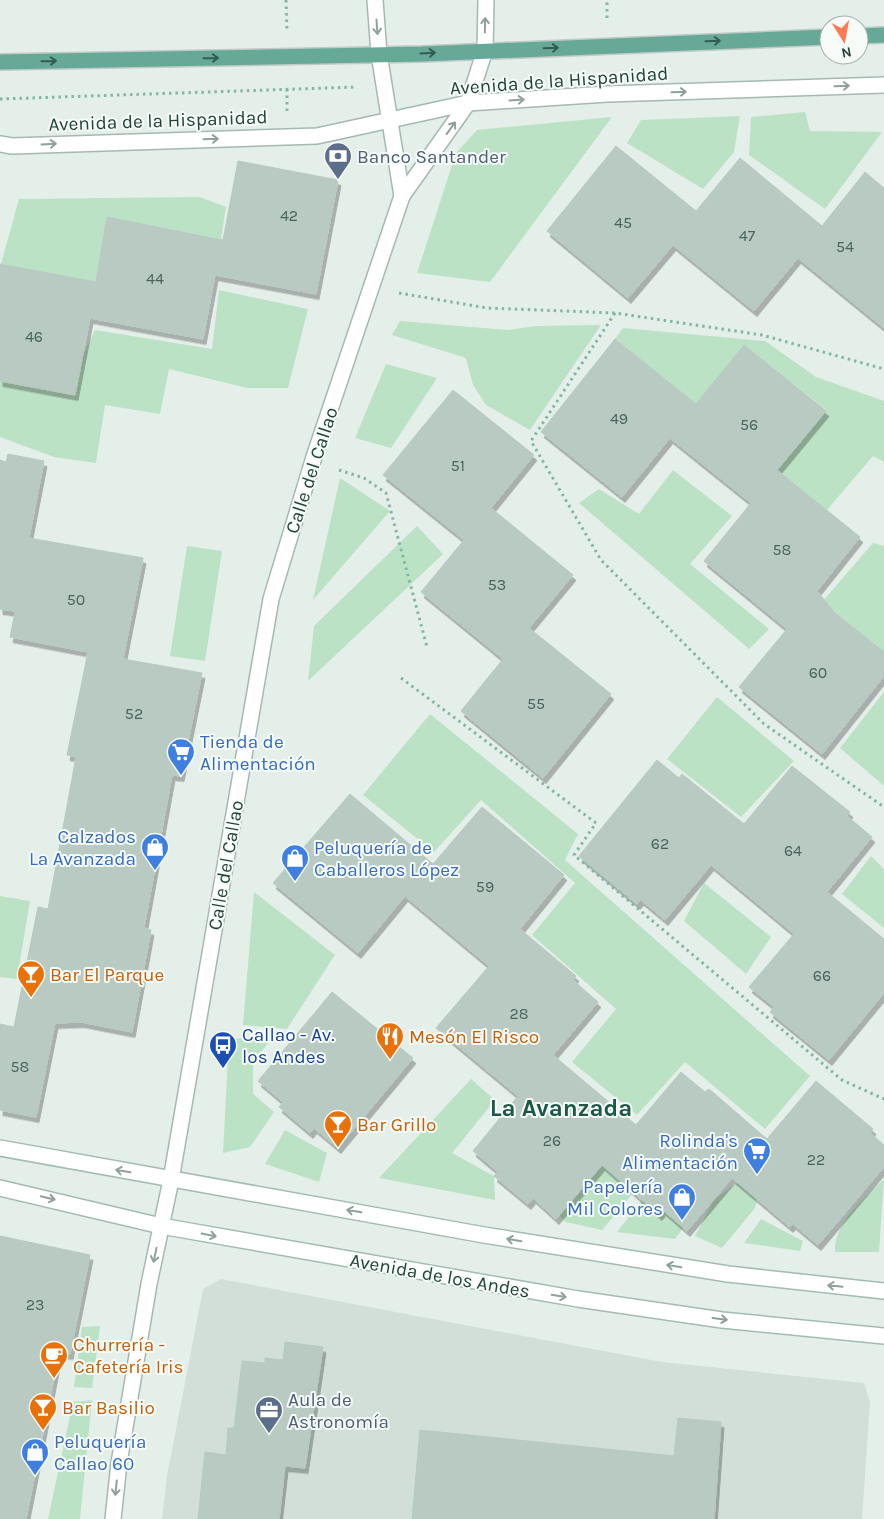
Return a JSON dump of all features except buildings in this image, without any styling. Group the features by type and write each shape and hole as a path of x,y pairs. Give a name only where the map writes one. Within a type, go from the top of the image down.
{"main road":[{"path":"869,36 884,35"},
{"name":"Avenida de la Hispanidad","path":"0,62 379,54 819,37"}],"street":[{"name":"Calle del Callao","path":"375,0 379,54 402,196"},
{"name":"Calle del Callao","path":"113,1519 121,1454 149,1284 171,1180 271,599 312,464 402,196 468,103 485,50 486,0"},
{"name":"Avenida de la Hispanidad","path":"0,144 12,146 317,136 389,118 468,103 606,94 884,85"},
{"path":"0,1148 171,1180 718,1273 884,1291"},
{"name":"Avenida de los Andes","path":"0,1188 161,1226 578,1299 722,1320 884,1336"}],"path":[{"path":"371,288 487,308 615,313 762,335 884,369"},
{"path":"615,313 531,441 601,560 764,724 884,807"},
{"path":"312,464 364,478 386,493 427,647"},
{"path":"401,678 596,824 574,855 842,1080 884,1098"}],"shaded area":[{"path":"221,1279 662,1362 864,1383 870,1402 862,1519 162,1519 167,1476 203,1289"}],"green space":[{"path":"805,112 810,131 882,132 825,209 749,155 751,117"},
{"path":"740,116 734,152 703,189 627,143 641,120"},
{"path":"612,117 490,282 417,273 456,153 477,130"},
{"path":"200,197 226,207 221,239 108,217 96,282 1,264 19,199"},
{"path":"219,290 308,309 288,388 247,388 169,369 160,414 105,405 96,463 54,457 0,437 0,381 75,395 82,357 95,330 212,349"},
{"path":"400,321 508,330 536,326 601,325 530,430 486,405 473,385 466,358 392,335"},
{"path":"623,328 765,341 816,377 884,401 884,462 873,456 827,510 760,456 800,443 826,410 744,345 697,405 615,339"},
{"path":"386,364 437,378 391,448 355,438"},
{"path":"673,470 732,516 690,564 769,629 749,649 579,503 599,489 639,514"},
{"path":"340,478 390,511 313,600"},
{"path":"417,526 443,554 308,681 314,626"},
{"path":"873,543 884,546 884,652 822,602"},
{"path":"187,546 222,551 205,661 170,656"},
{"path":"884,692 884,786 840,748"},
{"path":"717,697 794,761 741,817 667,759"},
{"path":"430,714 578,834 565,860 810,1076 765,1129 685,1062 637,1115 572,1062 616,1009 532,935 575,883 481,800 434,852 363,795"},
{"path":"871,856 884,869 884,928 842,894"},
{"path":"704,883 771,937 746,974 684,921"},
{"path":"254,892 335,955 287,1029 243,1025"},
{"path":"0,896 30,901 17,979 0,977"},
{"path":"273,1037 253,1062 253,1094 274,1112 250,1147 223,1153 229,1039"},
{"path":"471,1079 495,1100 452,1153 494,1176 495,1200 379,1178"},
{"path":"285,1130 327,1153 319,1182 265,1164"},
{"path":"595,1154 628,1182 626,1186 633,1193 602,1230 566,1222 559,1216 583,1188"},
{"path":"742,1179 757,1199 755,1208 722,1248 695,1236 714,1200"},
{"path":"884,1179 879,1252 835,1252 839,1231 845,1221 859,1203"},
{"path":"642,1200 659,1215 663,1211 683,1228 675,1239 617,1232"},
{"path":"761,1219 803,1241 800,1251 744,1243"},
{"path":"100,1326 92,1388 74,1387 82,1327"},
{"path":"92,1400 80,1519 48,1519 73,1402"}],"place":[{"name":"Banco Santander","path":"338,180"},
{"name":"Tienda de Alimentación","path":"181,776"},
{"name":"Calzados La Avanzada","path":"155,871"},
{"name":"Peluquería de Caballeros López","path":"295,882"},
{"name":"Bar El Parque","path":"31,998"},
{"name":"Mesón El Risco","path":"390,1060"},
{"name":"Callao - Av. los Andes","path":"223,1069"},
{"name":"Bar Grillo","path":"338,1148"},
{"name":"Rolinda's Alimentación","path":"757,1175"},
{"name":"Papelería Mil Colores","path":"682,1221"},
{"name":"Churrería - Cafetería Iris","path":"54,1379"},
{"name":"Bar Basilio","path":"43,1431"},
{"name":"Aula de Astronomía","path":"269,1434"},
{"name":"Peluquería Callao 60","path":"35,1476"}],"district":[{"name":"La Avanzada","path":"561,1108"}]}
